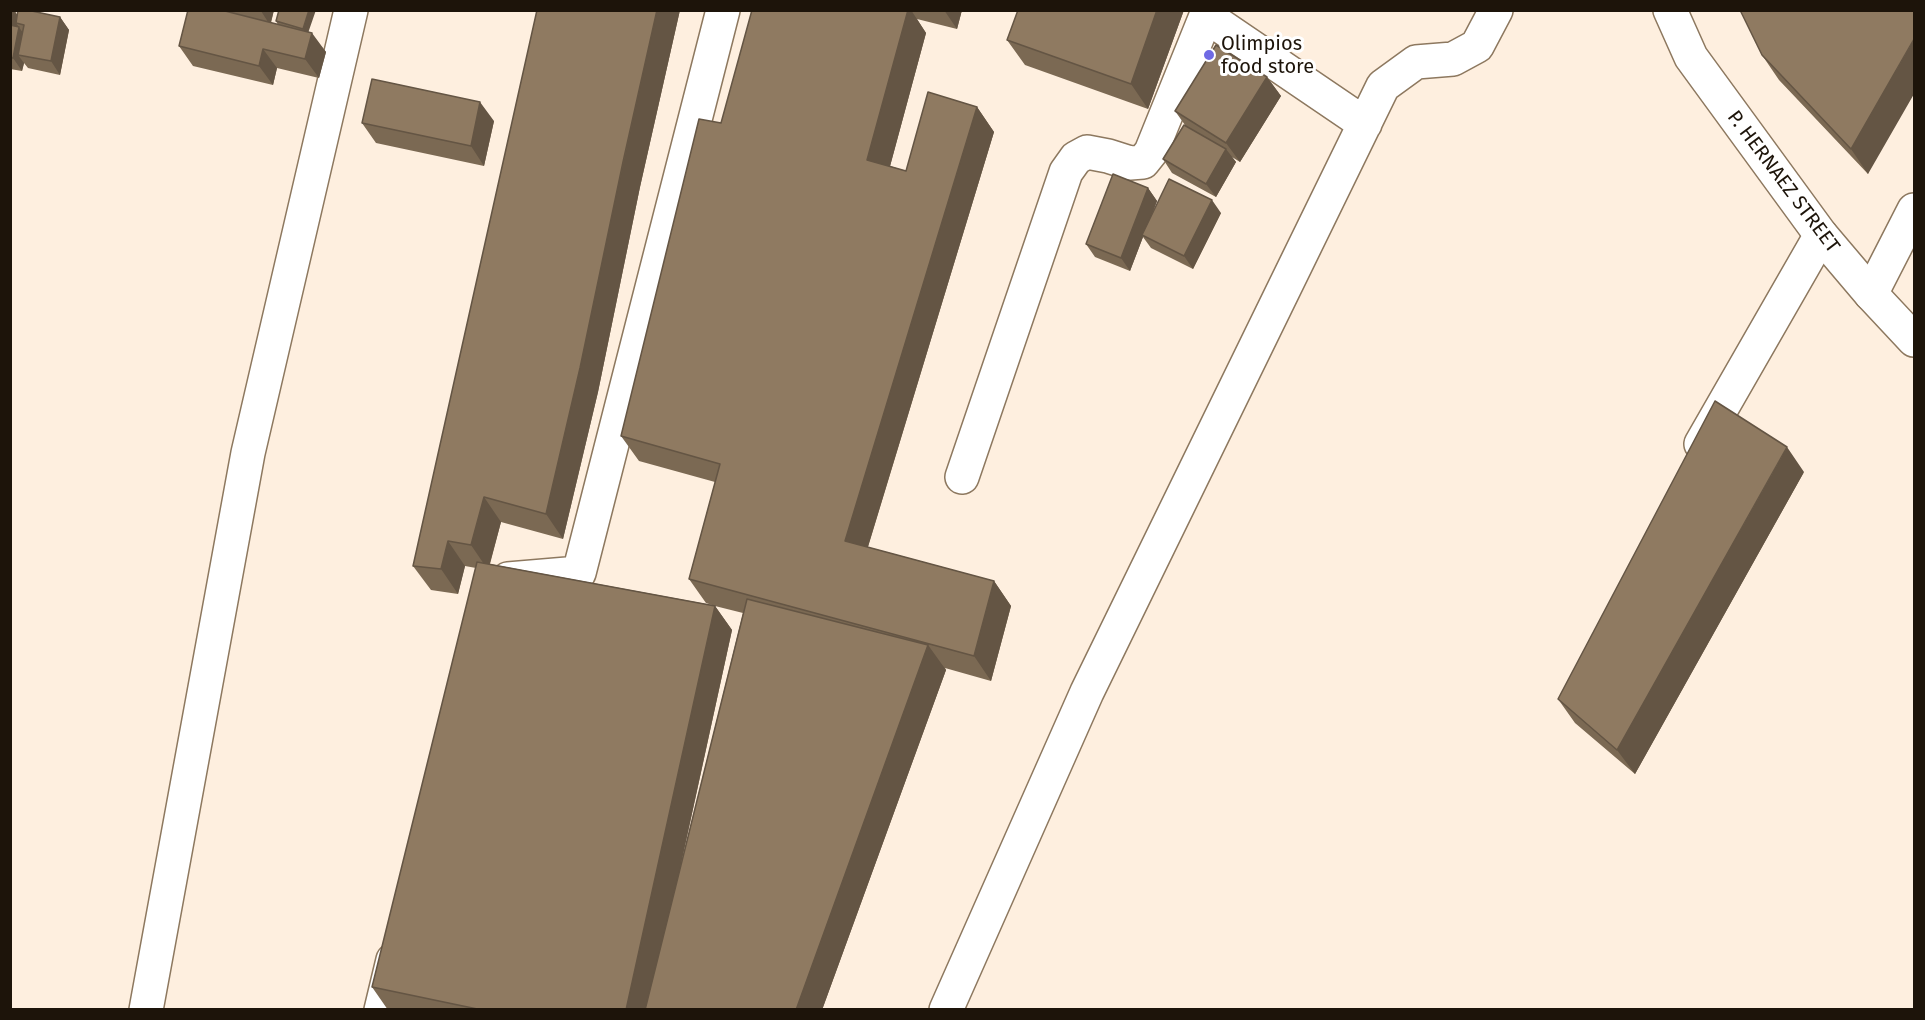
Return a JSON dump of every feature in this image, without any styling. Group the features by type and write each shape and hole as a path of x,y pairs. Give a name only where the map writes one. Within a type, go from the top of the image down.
{"street":[{"path":"146,1010 248,453 351,10"},
{"path":"484,592 487,581 579,573 723,10"},
{"path":"946,1010 1087,692 1383,86 1416,62 1453,59 1477,46 1496,10"},
{"path":"962,477 1066,172 1076,158 1087,152 1130,163 1143,162 1152,152 1207,13 1365,124"},
{"name":"P. HERNAEZ STREET","path":"1678,17 1690,57 1821,235 1914,340"},
{"path":"1871,294 1914,210"},
{"path":"1685,472 1821,235"},
{"path":"381,1010 401,928"}],"building":[{"path":"18,10 60,17 51,61 18,55 24,25 16,23"},
{"path":"188,10 221,10 312,33 305,59 263,49 259,66 179,46"},
{"path":"279,10 309,10 303,29 276,21"},
{"path":"537,10 657,10 580,368 546,514 484,497 471,545 448,541 441,569 413,566"},
{"path":"752,10 908,10 867,160 906,171 928,92 977,107 845,541 994,581 974,656 689,579 720,464 621,436 699,119 721,123"},
{"path":"1018,10 1157,10 1131,84 1007,40"},
{"path":"1740,10 1914,10 1914,39 1851,149 1762,55"},
{"path":"10,25 19,27 13,58 10,58"},
{"path":"1216,45 1267,77 1226,143 1175,111"},
{"path":"372,79 480,102 471,146 362,123"},
{"path":"1184,125 1226,149 1206,184 1163,159"},
{"path":"1113,174 1148,188 1121,258 1086,244"},
{"path":"1169,179 1212,200 1184,256 1142,235"},
{"path":"1715,401 1787,447 1617,750 1558,699"},
{"path":"477,562 715,606 626,1010 482,1010 372,987"},
{"path":"747,599 928,645 796,1010 645,1010"}],"place":[{"name":"Olimpios food store","path":"1209,55"}]}
